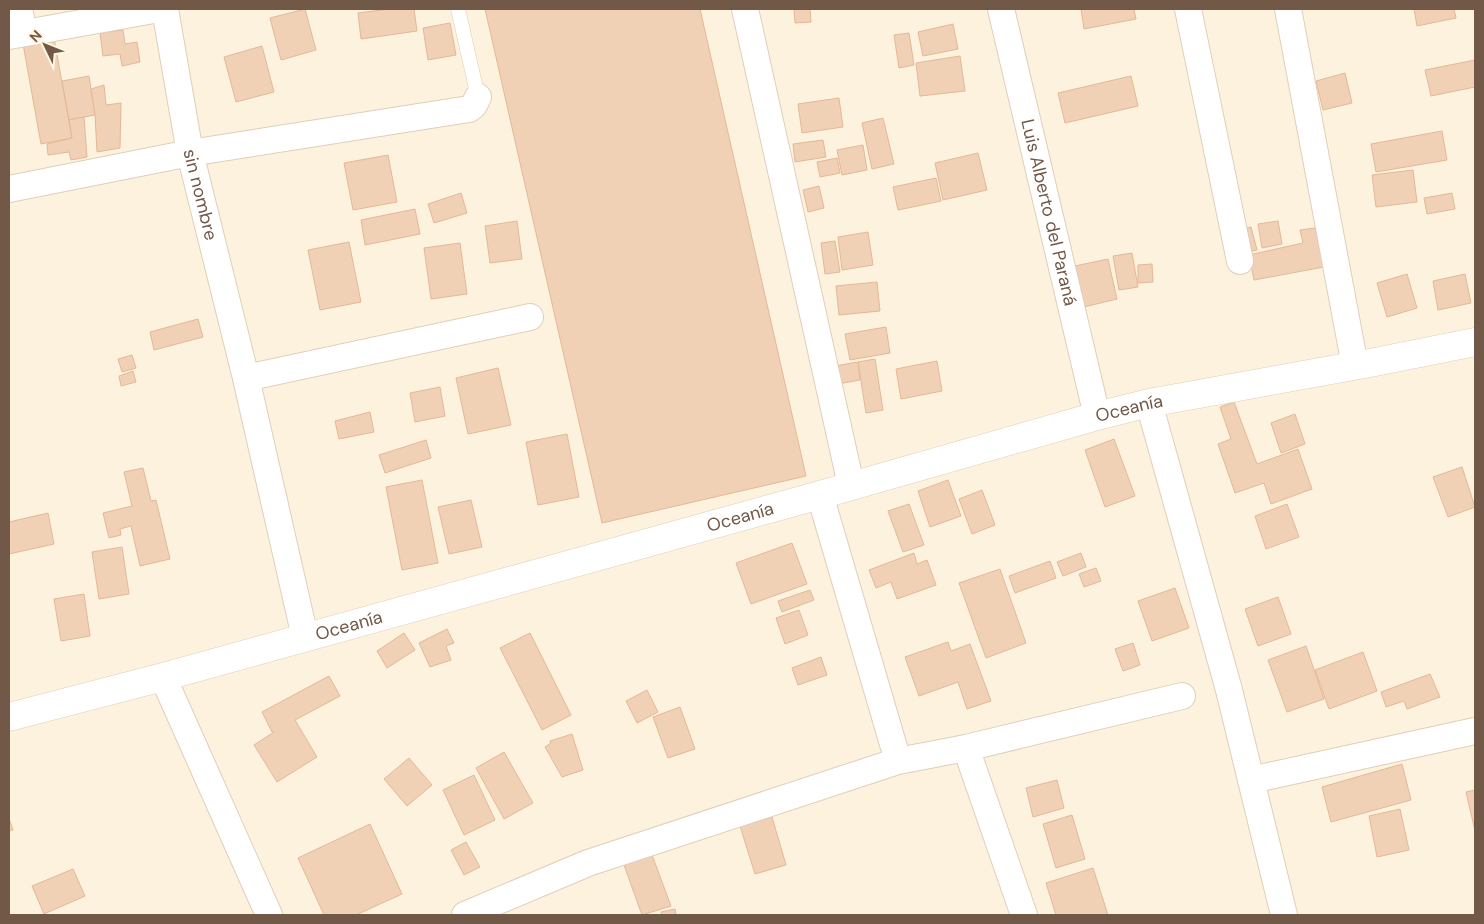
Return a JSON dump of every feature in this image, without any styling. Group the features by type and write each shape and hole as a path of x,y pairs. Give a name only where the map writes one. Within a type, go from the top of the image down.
{"street":[{"path":"17,26 159,9"},
{"name":"sin nombre","path":"165,9 190,153 246,378 305,637"},
{"path":"745,9 851,485"},
{"name":"Luis Alberto del Paraná","path":"1001,9 1097,416"},
{"path":"1188,9 1240,261"},
{"path":"1288,9 1355,366"},
{"path":"9,189 190,153 469,109 474,105 478,97"},
{"path":"246,378 530,317"},
{"name":"Oceanía","path":"9,717 163,677 1097,416 1149,403 1355,366 1475,342"},
{"path":"1149,403 1229,690 1284,915"},
{"path":"820,494 898,761"},
{"path":"163,677 269,915"},
{"path":"465,915 588,863 898,761 966,748 1182,696"},
{"path":"1252,780 1475,731"},
{"path":"966,748 1024,915"}],"lane":[{"path":"458,9 478,97"}],"building":[{"path":"305,9 316,50 281,60 270,18"},
{"path":"390,9 414,9 417,31 361,39 358,13"},
{"path":"485,9 700,9 806,476 602,523"},
{"path":"794,9 810,9 811,22 795,23"},
{"path":"1081,9 1134,9 1136,19 1084,29"},
{"path":"1414,9 1454,9 1456,18 1417,26"},
{"path":"450,23 456,55 428,60 423,28"},
{"path":"953,24 958,49 923,56 918,32"},
{"path":"123,30 125,44 137,42 140,62 122,66 120,54 103,56 100,33"},
{"path":"909,33 914,65 899,68 894,35"},
{"path":"54,38 72,138 41,144 23,44"},
{"path":"262,46 274,92 236,102 224,57"},
{"path":"960,56 965,91 920,96 916,63"},
{"path":"1475,60 1475,87 1431,96 1425,70"},
{"path":"1345,73 1352,103 1323,110 1316,81"},
{"path":"89,76 95,115 69,120 62,81"},
{"path":"1131,76 1138,106 1065,123 1058,93"},
{"path":"104,85 106,105 121,103 120,148 97,152 95,115 91,89"},
{"path":"839,98 843,127 802,133 798,104"},
{"path":"84,117 87,157 71,160 69,152 48,155 47,144 72,138 69,120"},
{"path":"883,118 894,164 872,169 862,123"},
{"path":"1442,131 1447,160 1376,172 1371,144"},
{"path":"823,140 826,157 795,162 793,144"},
{"path":"863,145 867,170 842,175 837,150"},
{"path":"978,153 987,190 943,200 935,163"},
{"path":"388,155 397,202 353,210 344,163"},
{"path":"837,158 840,173 820,177 817,162"},
{"path":"1413,170 1417,202 1376,207 1372,175"},
{"path":"936,178 941,201 898,210 893,187"},
{"path":"819,186 824,208 808,212 803,190"},
{"path":"461,193 467,213 434,223 428,204"},
{"path":"1452,193 1455,209 1427,214 1424,198"},
{"path":"415,209 420,234 365,245 361,220"},
{"path":"517,221 522,259 490,263 485,226"},
{"path":"1278,221 1282,244 1262,248 1258,224"},
{"path":"1251,227 1257,250 1243,253 1238,231"},
{"path":"1315,228 1324,267 1254,280 1249,255 1303,243 1300,230"},
{"path":"868,232 873,265 842,270 838,237"},
{"path":"835,241 840,272 825,274 821,243"},
{"path":"349,242 361,302 320,310 308,250"},
{"path":"460,243 467,294 431,299 424,248"},
{"path":"1132,253 1138,287 1119,290 1113,256"},
{"path":"1108,259 1117,299 1084,307 1075,266"},
{"path":"1152,264 1153,282 1138,283 1138,265"},
{"path":"1407,274 1417,308 1387,317 1377,283"},
{"path":"1465,274 1471,303 1438,310 1433,281"},
{"path":"877,282 880,311 839,315 836,286"},
{"path":"198,319 203,337 154,350 150,332"},
{"path":"886,327 890,353 850,360 845,334"},
{"path":"132,355 136,368 122,372 118,359"},
{"path":"875,359 883,410 866,413 858,362"},
{"path":"937,361 942,391 901,399 896,369"},
{"path":"858,362 860,380 838,384 835,366"},
{"path":"498,368 511,425 468,434 456,378"},
{"path":"133,371 136,382 121,386 119,376"},
{"path":"440,387 445,416 415,422 410,393"},
{"path":"1234,402 1257,464 1298,449 1312,489 1271,504 1264,483 1235,493 1218,444 1231,439 1220,407"},
{"path":"370,412 374,432 339,439 335,421"},
{"path":"1295,414 1305,444 1281,453 1271,423"},
{"path":"567,434 579,497 538,505 526,442"},
{"path":"1114,439 1135,496 1105,507 1085,450"},
{"path":"426,440 431,458 385,473 379,455"},
{"path":"1462,467 1475,507 1448,517 1433,477"},
{"path":"143,468 151,501 156,500 170,559 140,566 131,526 120,529 121,535 109,538 103,513 132,506 124,472"},
{"path":"422,480 438,563 402,570 386,487"},
{"path":"948,480 961,516 930,527 918,491"},
{"path":"982,490 995,525 972,534 959,499"},
{"path":"471,500 482,547 449,554 438,507"},
{"path":"909,504 924,545 903,552 888,511"},
{"path":"1287,504 1299,537 1266,549 1255,516"},
{"path":"48,513 54,544 9,554 9,522"},
{"path":"792,543 807,584 751,604 736,563"},
{"path":"122,547 129,594 99,599 92,552"},
{"path":"914,553 917,564 927,560 936,585 897,599 891,582 876,588 869,570"},
{"path":"1081,553 1086,567 1063,576 1057,562"},
{"path":"1050,561 1056,578 1015,593 1009,576"},
{"path":"1096,568 1101,581 1084,587 1079,574"},
{"path":"1000,569 1026,643 986,658 959,583"},
{"path":"1175,588 1189,628 1152,641 1138,601"},
{"path":"810,590 814,600 782,612 778,601"},
{"path":"84,594 90,636 61,641 54,599"},
{"path":"1278,597 1291,634 1258,646 1245,609"},
{"path":"799,610 808,635 785,644 776,618"},
{"path":"447,629 454,643 446,646 451,660 430,667 419,643"},
{"path":"404,633 415,650 387,668 377,651"},
{"path":"530,633 571,715 542,730 500,648"},
{"path":"948,642 951,651 970,644 991,701 967,709 958,682 919,696 905,657"},
{"path":"1133,643 1140,665 1123,671 1115,649"},
{"path":"1306,646 1324,699 1287,712 1268,660"},
{"path":"1363,652 1377,691 1329,709 1315,670"},
{"path":"821,657 827,675 798,685 792,668"},
{"path":"1430,674 1440,697 1407,709 1404,701 1386,707 1381,692"},
{"path":"329,676 340,696 295,720 317,757 277,782 254,745 274,732 272,732 262,712"},
{"path":"647,690 658,712 637,723 626,701"},
{"path":"680,707 695,749 668,758 653,717"},
{"path":"572,734 583,770 562,777 545,747 551,743 550,741"},
{"path":"504,752 533,803 504,819 476,768"},
{"path":"409,758 432,785 407,806 384,779"},
{"path":"1402,764 1411,800 1331,822 1322,787"},
{"path":"474,775 495,820 464,835 443,790"},
{"path":"1057,780 1064,808 1033,817 1026,788"},
{"path":"1475,790 1475,831 1466,792"},
{"path":"1400,809 1409,850 1377,857 1369,816"},
{"path":"1072,815 1085,859 1056,868 1043,824"},
{"path":"772,817 786,865 755,874 740,826"},
{"path":"9,819 13,830 9,831"},
{"path":"370,824 402,894 356,915 324,915 298,858"},
{"path":"466,842 480,867 464,875 451,850"},
{"path":"652,855 671,906 642,915 624,865"},
{"path":"1093,868 1108,915 1056,915 1046,883"},
{"path":"73,869 85,896 44,914 32,886"},
{"path":"675,909 676,915 662,915 661,912"}]}
